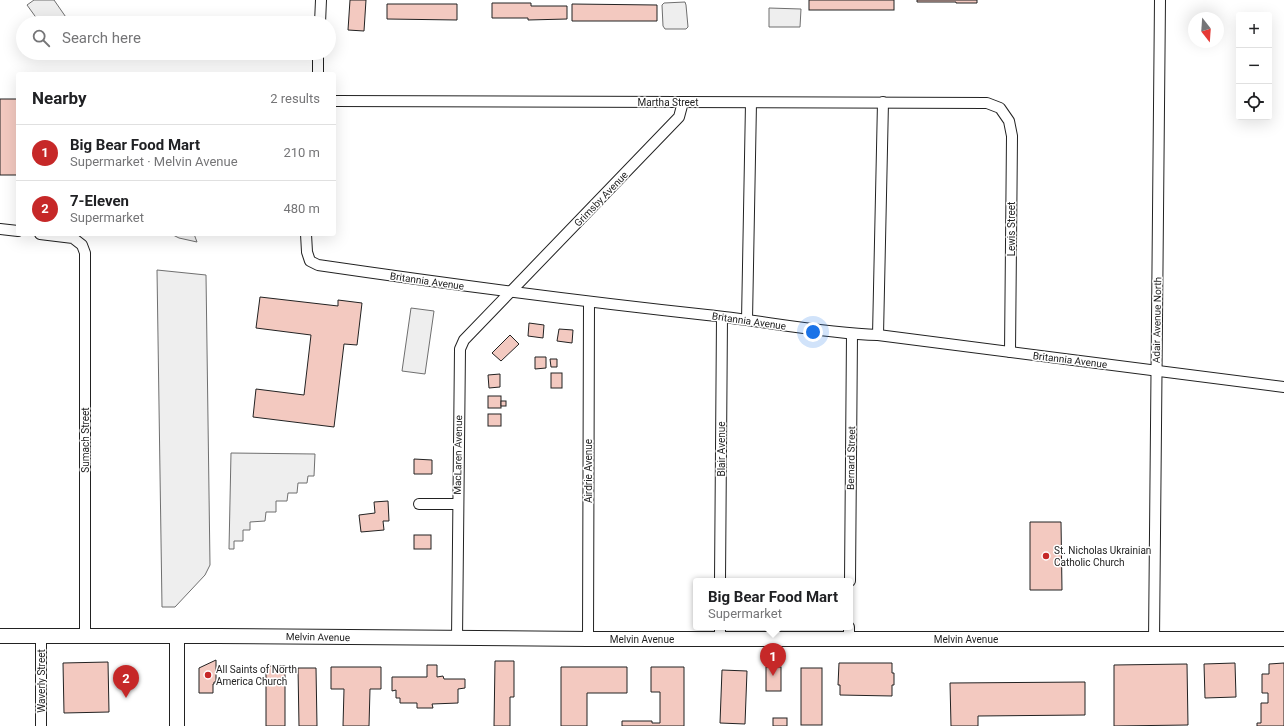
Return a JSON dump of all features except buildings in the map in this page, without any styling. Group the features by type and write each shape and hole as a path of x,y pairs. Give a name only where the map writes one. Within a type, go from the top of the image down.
{"street":[{"path":"321,16 322,0"},
{"name":"Adair Avenue North","path":"1154,640 1160,0"},
{"path":"318,60 318,72"},
{"name":"Martha Street","path":"336,100 987,103 1000,108"},
{"name":"Grimsby Avenue","path":"511,292 675,122 679,117 683,102"},
{"path":"878,335 883,102"},
{"path":"747,320 751,103"},
{"name":"Lewis Street","path":"1000,108 1009,121 1012,136 1010,352"},
{"path":"0,229 16,232"},
{"name":"Sumach Street","path":"56,236 73,238 82,245 85,254 85,637"},
{"name":"Britannia Avenue","path":"306,236 307,252 310,261 323,266 589,302 747,320 852,334 878,335 1284,387"},
{"name":"MacLaren Avenue","path":"457,639 460,349 464,340 511,292"},
{"name":"Airdrie Avenue","path":"588,639 589,302"},
{"name":"Blair Avenue","path":"720,578 722,317"},
{"name":"Bernard Street","path":"850,578 852,334"},
{"path":"419,504 458,504"},
{"name":"Melvin Avenue","path":"0,636 588,639 720,633 849,633 1154,640 1284,639"},
{"name":"Waverly Street","path":"41,636 41,726"},
{"path":"177,636 177,726"}],"shaded area":[{"path":"34,0 54,0 65,16 35,16 27,5"},
{"path":"685,2 688,27 686,29 665,29 663,26 662,5 664,3"},
{"path":"769,8 801,9 800,27 769,27"},
{"path":"175,236 195,236 197,242"},
{"path":"157,270 206,275 210,565 205,575 175,607 162,607"},
{"path":"411,308 434,311 425,374 402,371"},
{"path":"231,453 315,454 314,476 308,476 307,483 298,483 297,493 288,493 287,501 276,501 276,512 266,512 265,521 250,522 250,530 243,530 243,541 234,541 234,549 229,549"}],"place":[{"name":"St. Nicholas Ukrainian Catholic Church","path":"1046,556"},
{"name":"All Saints of North America Church","path":"208,675"},
{"name":"Big Bear Food Mart","path":"773,676"},
{"name":"7-Eleven","path":"126,698"}]}
